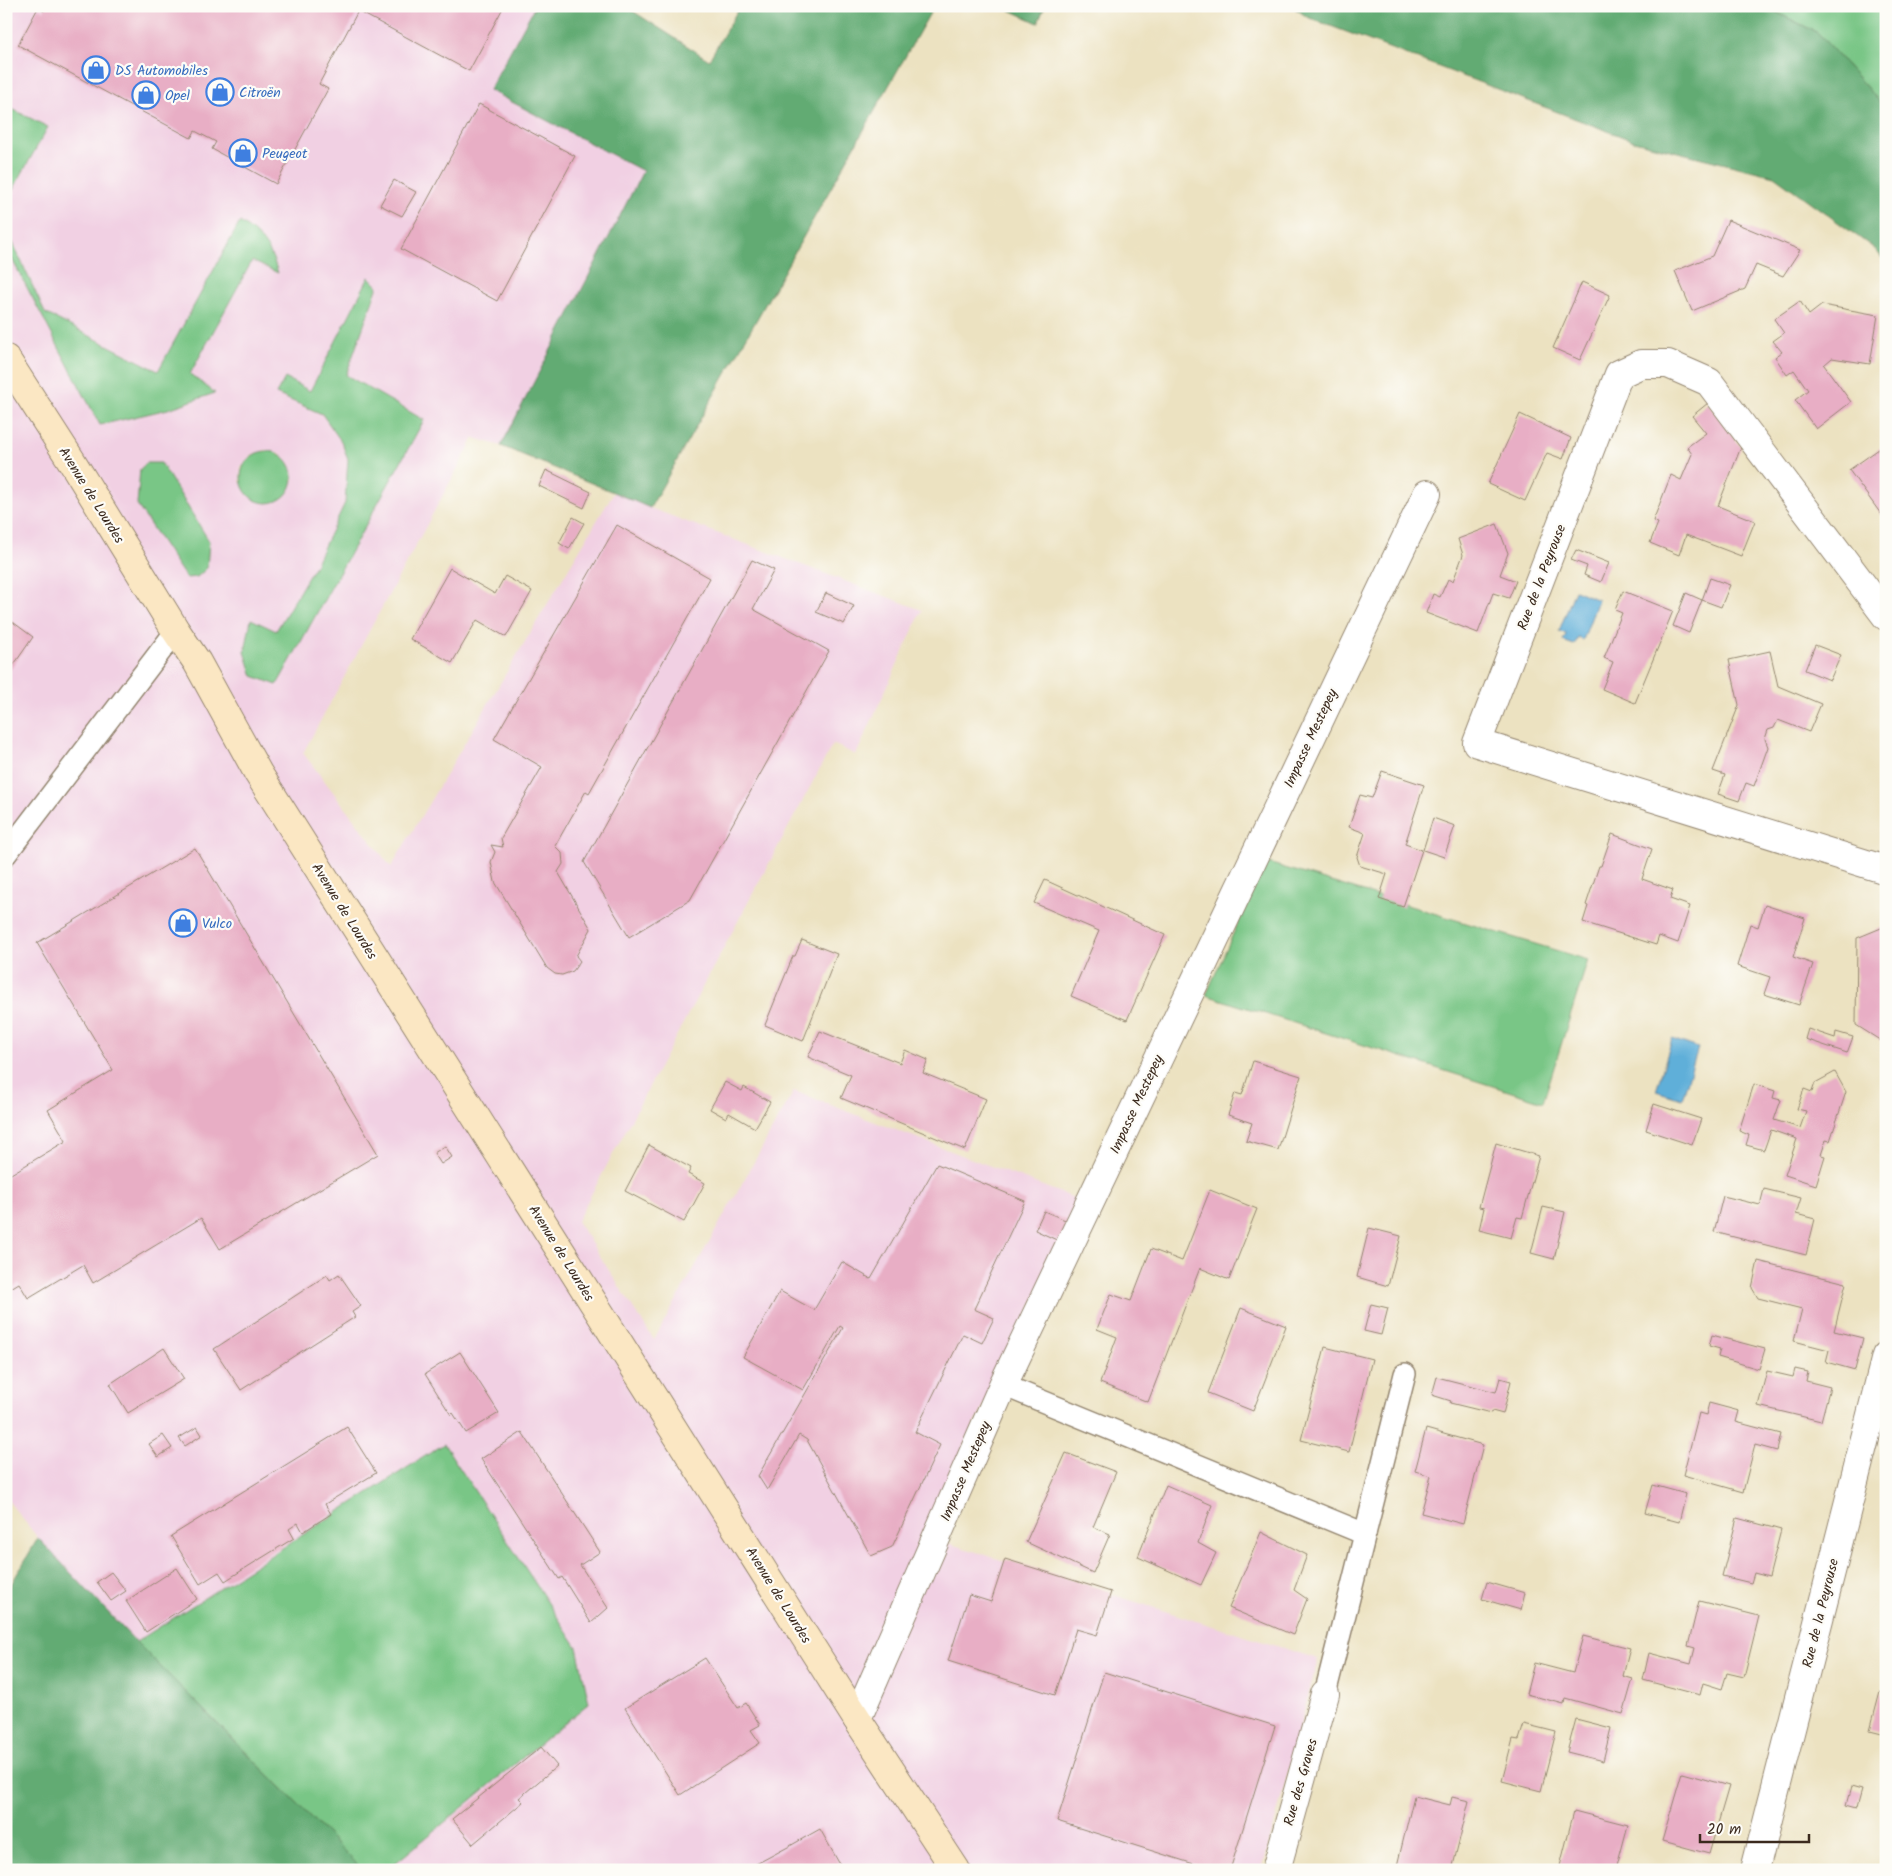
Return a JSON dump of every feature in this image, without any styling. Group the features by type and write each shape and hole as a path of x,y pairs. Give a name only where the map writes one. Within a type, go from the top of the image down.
{"main road":[{"name":"Avenue de Lourdes","path":"6,359 71,460 176,632 197,662 258,774 857,1719 956,1870"}],"street":[{"name":"Rue de la Peyrouse","path":"1886,616 1708,382 1668,364 1642,364 1619,374 1477,743 1886,870"},
{"name":"Impasse Mestepey","path":"857,1719 1003,1385 1426,494"},
{"name":"Rue de la Peyrouse","path":"1755,1870 1886,1356"},
{"name":"Rue des Graves","path":"1276,1870 1325,1694"}],"lane":[{"path":"6,854 176,632"},
{"path":"1325,1694 1405,1374"},
{"path":"1003,1385 1365,1534"}],"shaded area":[{"path":"6,6 535,6 489,90 643,171 501,446 474,438 303,753 391,867 614,492 650,508 922,610 856,755 833,744 577,1221 654,1340 794,1091 1082,1201 922,1535 1318,1659 1262,1870 387,1870 589,1703 444,1445 136,1642 38,1538 6,1498 6,248 101,425 168,409 215,393 190,374 252,261 277,273 240,222 158,372 45,313 6,228 6,202 48,127 6,106","holes":["369,278 378,286 346,375 424,420 253,676 251,619 276,632 314,568 345,503 348,459 341,441 322,414 276,394 310,391","265,450 280,453 290,464 294,479 288,493 240,482 241,467 251,455","185,502 209,541 207,568"]}],"green space":[{"path":"535,6 625,6 709,60 740,6 934,6 650,508 501,446 643,171 489,90"},
{"path":"1001,6 1045,6 1038,23"},
{"path":"1292,6 1764,6 1818,33 1886,109 1886,263 1875,249 1774,176 1634,141 1307,17"},
{"path":"1764,6 1886,6 1886,109 1818,33"},
{"path":"6,106 48,127 6,202"},
{"path":"240,222 255,233 265,244 278,273 252,261 190,374 215,393 168,409 100,425 6,248 6,228 45,313 158,371"},
{"path":"369,277 378,286 346,375 424,420 277,685 253,676 245,652 251,619 276,631 314,567 345,503 348,459 341,441 322,414 276,394 285,378 310,391"},
{"path":"262,451 272,451 286,458 293,472 293,482 286,496 272,503 262,503 252,499 245,492 241,482 241,472 245,462 252,455"},
{"path":"147,463 161,463 209,541 207,568 197,577 186,578 137,505 140,469"},
{"path":"1265,862 1588,960 1543,1102 1206,995"},
{"path":"444,1444 577,1647 589,1703 387,1870 363,1870 136,1642"},
{"path":"38,1538 136,1642 363,1870 6,1870 6,1593"}],"water":[{"path":"1575,590 1598,600 1583,640 1578,638 1574,645 1563,641 1566,634 1559,631"},
{"path":"1672,1039 1698,1048 1682,1099 1656,1091"}],"building":[{"name":"Citroën","path":"46,6 504,6 469,71 358,11 319,84 328,89 276,184 212,149 216,142 195,131 191,138 18,45 38,8 44,11"},
{"path":"479,104 575,156 497,301 401,249"},
{"path":"394,180 416,192 402,216 380,205"},
{"path":"1728,220 1800,250 1783,276 1756,265 1745,289 1692,311 1675,271 1712,256"},
{"path":"1582,282 1610,295 1580,360 1553,348"},
{"path":"1800,301 1809,315 1822,305 1878,315 1870,364 1832,358 1824,365 1851,402 1816,429 1795,400 1808,390 1794,370 1787,375 1775,357 1782,352 1773,341 1784,333 1774,319"},
{"path":"1708,403 1741,447 1718,506 1755,521 1741,556 1686,535 1679,555 1650,543 1658,523 1653,521 1671,475 1681,480 1692,454 1687,447 1706,433 1692,416"},
{"path":"1520,414 1571,438 1563,459 1547,453 1525,501 1488,484"},
{"path":"1886,444 1886,521 1849,470"},
{"path":"546,470 591,492 584,508 539,486"},
{"path":"573,517 584,523 569,549 559,543"},
{"path":"1497,524 1508,553 1500,575 1516,581 1509,598 1493,593 1478,633 1426,613 1433,594 1440,597 1448,579 1453,581 1463,555 1458,539"},
{"path":"617,525 710,578 589,793 586,791 555,846 562,853 563,864 558,872 591,929 576,956 580,961 573,971 562,975 555,974 547,968 495,882 491,862 495,852 491,845 503,847 501,838 542,767 494,739"},
{"path":"1576,550 1609,563 1601,582 1584,575 1587,566 1571,560"},
{"path":"752,560 774,570 753,609 829,651 690,900 629,937 584,862"},
{"path":"450,568 495,594 505,576 532,591 506,637 477,620 452,663 410,639"},
{"path":"1710,578 1730,585 1721,607 1702,600"},
{"path":"1623,591 1673,611 1635,703 1602,689 1613,662 1604,658 1622,613 1615,610"},
{"path":"826,593 854,606 844,624 816,612"},
{"path":"1686,593 1702,600 1689,633 1673,626"},
{"path":"6,617 33,637 6,676"},
{"path":"1815,645 1841,655 1830,680 1805,670"},
{"path":"1770,651 1778,686 1821,704 1809,732 1778,720 1774,728 1768,730 1765,739 1768,747 1754,786 1746,783 1739,801 1718,794 1725,775 1713,771 1739,705 1729,660"},
{"path":"1382,771 1424,785 1405,844 1422,850 1403,907 1379,899 1387,874 1360,866 1357,857 1365,833 1349,827 1360,795 1372,798"},
{"path":"1433,818 1455,826 1444,857 1423,850"},
{"path":"1612,834 1652,849 1642,879 1673,890 1670,899 1690,906 1678,943 1659,936 1656,945 1583,922 1588,906 1586,905"},
{"path":"195,848 378,1154 220,1249 201,1218 93,1283 83,1265 28,1298 19,1283 6,1291 6,1177 66,1141 48,1110 113,1070 37,943"},
{"path":"1045,880 1165,935 1127,1020 1071,996 1099,931 1034,903"},
{"path":"1765,905 1805,918 1793,957 1813,964 1799,1005 1764,994 1770,977 1737,966 1750,924 1758,927"},
{"path":"1886,926 1886,1044 1856,1025 1857,938"},
{"path":"802,940 837,954 803,1041 765,1025 793,956 795,956"},
{"path":"1808,1029 1835,1038 1836,1032 1853,1037 1847,1053 1805,1039"},
{"path":"820,1031 900,1063 905,1050 928,1060 923,1073 986,1099 965,1150 841,1098 851,1075 808,1057"},
{"path":"1253,1061 1301,1076 1278,1150 1246,1141 1252,1123 1228,1115 1235,1093 1242,1095"},
{"path":"1835,1072 1846,1092 1830,1141 1826,1140 1821,1155 1825,1156 1816,1185 1785,1175 1797,1139 1771,1130 1764,1150 1746,1145 1749,1135 1739,1131 1754,1084 1775,1091 1773,1098 1781,1100 1774,1120 1800,1128 1806,1111 1797,1109 1804,1089 1812,1092 1815,1083"},
{"path":"725,1082 742,1091 744,1087 770,1102 755,1128 729,1113 726,1118 710,1109"},
{"path":"1654,1104 1701,1119 1692,1145 1646,1130"},
{"path":"1496,1143 1539,1156 1522,1218 1517,1217 1511,1238 1479,1230 1484,1208 1479,1207"},
{"path":"649,1145 691,1168 688,1174 705,1183 684,1222 625,1191"},
{"path":"445,1146 452,1157 441,1164 434,1153"},
{"path":"937,1164 1025,1201 974,1309 994,1318 982,1343 963,1334 915,1432 940,1445 892,1547 871,1556 807,1440 799,1435 767,1490 758,1476 843,1328 840,1326 803,1390 743,1357 780,1291 814,1310 842,1262 871,1279"},
{"path":"1764,1189 1801,1198 1796,1214 1815,1219 1806,1255 1714,1232 1723,1196 1760,1205"},
{"path":"1210,1190 1257,1209 1229,1280 1200,1268 1148,1402 1100,1383 1117,1337 1097,1329 1111,1294 1131,1301 1151,1249 1182,1261"},
{"path":"1543,1207 1565,1212 1554,1259 1531,1253"},
{"path":"1044,1211 1070,1222 1061,1242 1035,1230"},
{"path":"1369,1228 1401,1236 1388,1286 1357,1277"},
{"path":"1758,1261 1846,1283 1834,1331 1863,1338 1855,1370 1826,1362 1829,1350 1794,1341 1802,1309 1758,1298 1752,1288"},
{"path":"339,1274 361,1306 352,1312 355,1317 241,1390 214,1349 327,1275 330,1280"},
{"path":"1371,1304 1388,1308 1381,1335 1364,1331"},
{"path":"1241,1308 1286,1326 1253,1411 1208,1393"},
{"path":"1712,1335 1765,1349 1759,1369 1718,1357 1720,1349 1709,1346"},
{"path":"1325,1347 1372,1359 1349,1452 1301,1440"},
{"path":"164,1348 184,1379 128,1413 110,1384"},
{"path":"460,1352 499,1413 466,1433 453,1413 451,1415 425,1374"},
{"path":"1795,1369 1808,1372 1806,1381 1830,1387 1821,1421 1758,1406 1767,1371 1793,1377"},
{"path":"1437,1377 1496,1392 1500,1378 1511,1381 1503,1414 1450,1403 1451,1401 1432,1395"},
{"path":"1709,1403 1739,1411 1736,1422 1781,1434 1777,1451 1755,1445 1743,1492 1683,1475 1699,1413 1706,1415"},
{"path":"197,1427 202,1435 185,1446 179,1438"},
{"path":"347,1427 376,1473 325,1504 331,1514 303,1532 298,1523 289,1529 294,1538 225,1581 219,1572 200,1584 171,1536"},
{"path":"1426,1429 1483,1445 1463,1524 1421,1513 1431,1476 1415,1471"},
{"path":"522,1432 600,1552 580,1565 608,1608 591,1623 562,1577 559,1579 481,1459"},
{"path":"163,1435 172,1448 158,1457 149,1444"},
{"path":"1066,1453 1116,1472 1093,1527 1110,1534 1093,1573 1026,1542"},
{"path":"1166,1485 1212,1505 1198,1543 1216,1553 1201,1585 1138,1557"},
{"path":"1653,1485 1686,1494 1679,1522 1645,1513"},
{"path":"1737,1518 1781,1530 1769,1577 1754,1573 1751,1583 1722,1576"},
{"path":"1261,1532 1307,1555 1294,1590 1307,1599 1293,1635 1229,1608"},
{"path":"1005,1559 1111,1592 1097,1635 1076,1629 1055,1695 948,1661 969,1595 991,1602"},
{"path":"177,1568 197,1599 146,1632 126,1601"},
{"path":"111,1572 126,1591 111,1601 97,1582"},
{"path":"1487,1582 1525,1593 1521,1610 1482,1599"},
{"path":"1699,1601 1759,1616 1744,1677 1727,1673 1722,1689 1703,1683 1700,1695 1643,1680 1649,1653 1691,1664 1695,1648 1688,1646"},
{"path":"1583,1636 1630,1648 1623,1676 1633,1679 1623,1714 1565,1698 1564,1704 1526,1694 1534,1663 1573,1673"},
{"path":"705,1658 738,1708 746,1703 760,1725 751,1730 760,1743 680,1795 625,1708"},
{"path":"1104,1672 1275,1726 1230,1870 1213,1870 1057,1821"},
{"path":"1880,1692 1886,1694 1886,1734 1870,1730"},
{"path":"1576,1719 1611,1728 1603,1761 1567,1752"},
{"path":"1524,1724 1556,1732 1541,1791 1502,1781 1513,1739 1519,1740"},
{"path":"541,1747 557,1766 519,1798 523,1802 473,1844 452,1819"},
{"path":"1682,1773 1729,1786 1709,1854 1662,1841"},
{"path":"1851,1787 1862,1790 1857,1808 1846,1805"},
{"path":"1414,1796 1450,1805 1452,1797 1469,1801 1452,1870 1396,1870"},
{"path":"1574,1811 1628,1825 1616,1870 1559,1870"},
{"path":"820,1829 843,1870 745,1870 788,1847"}],"place":[{"name":"DS Automobiles","path":"96,70"},
{"name":"Citroën","path":"220,92"},
{"name":"Opel","path":"146,95"},
{"name":"Peugeot","path":"243,153"},
{"name":"Vulco","path":"183,923"}]}
